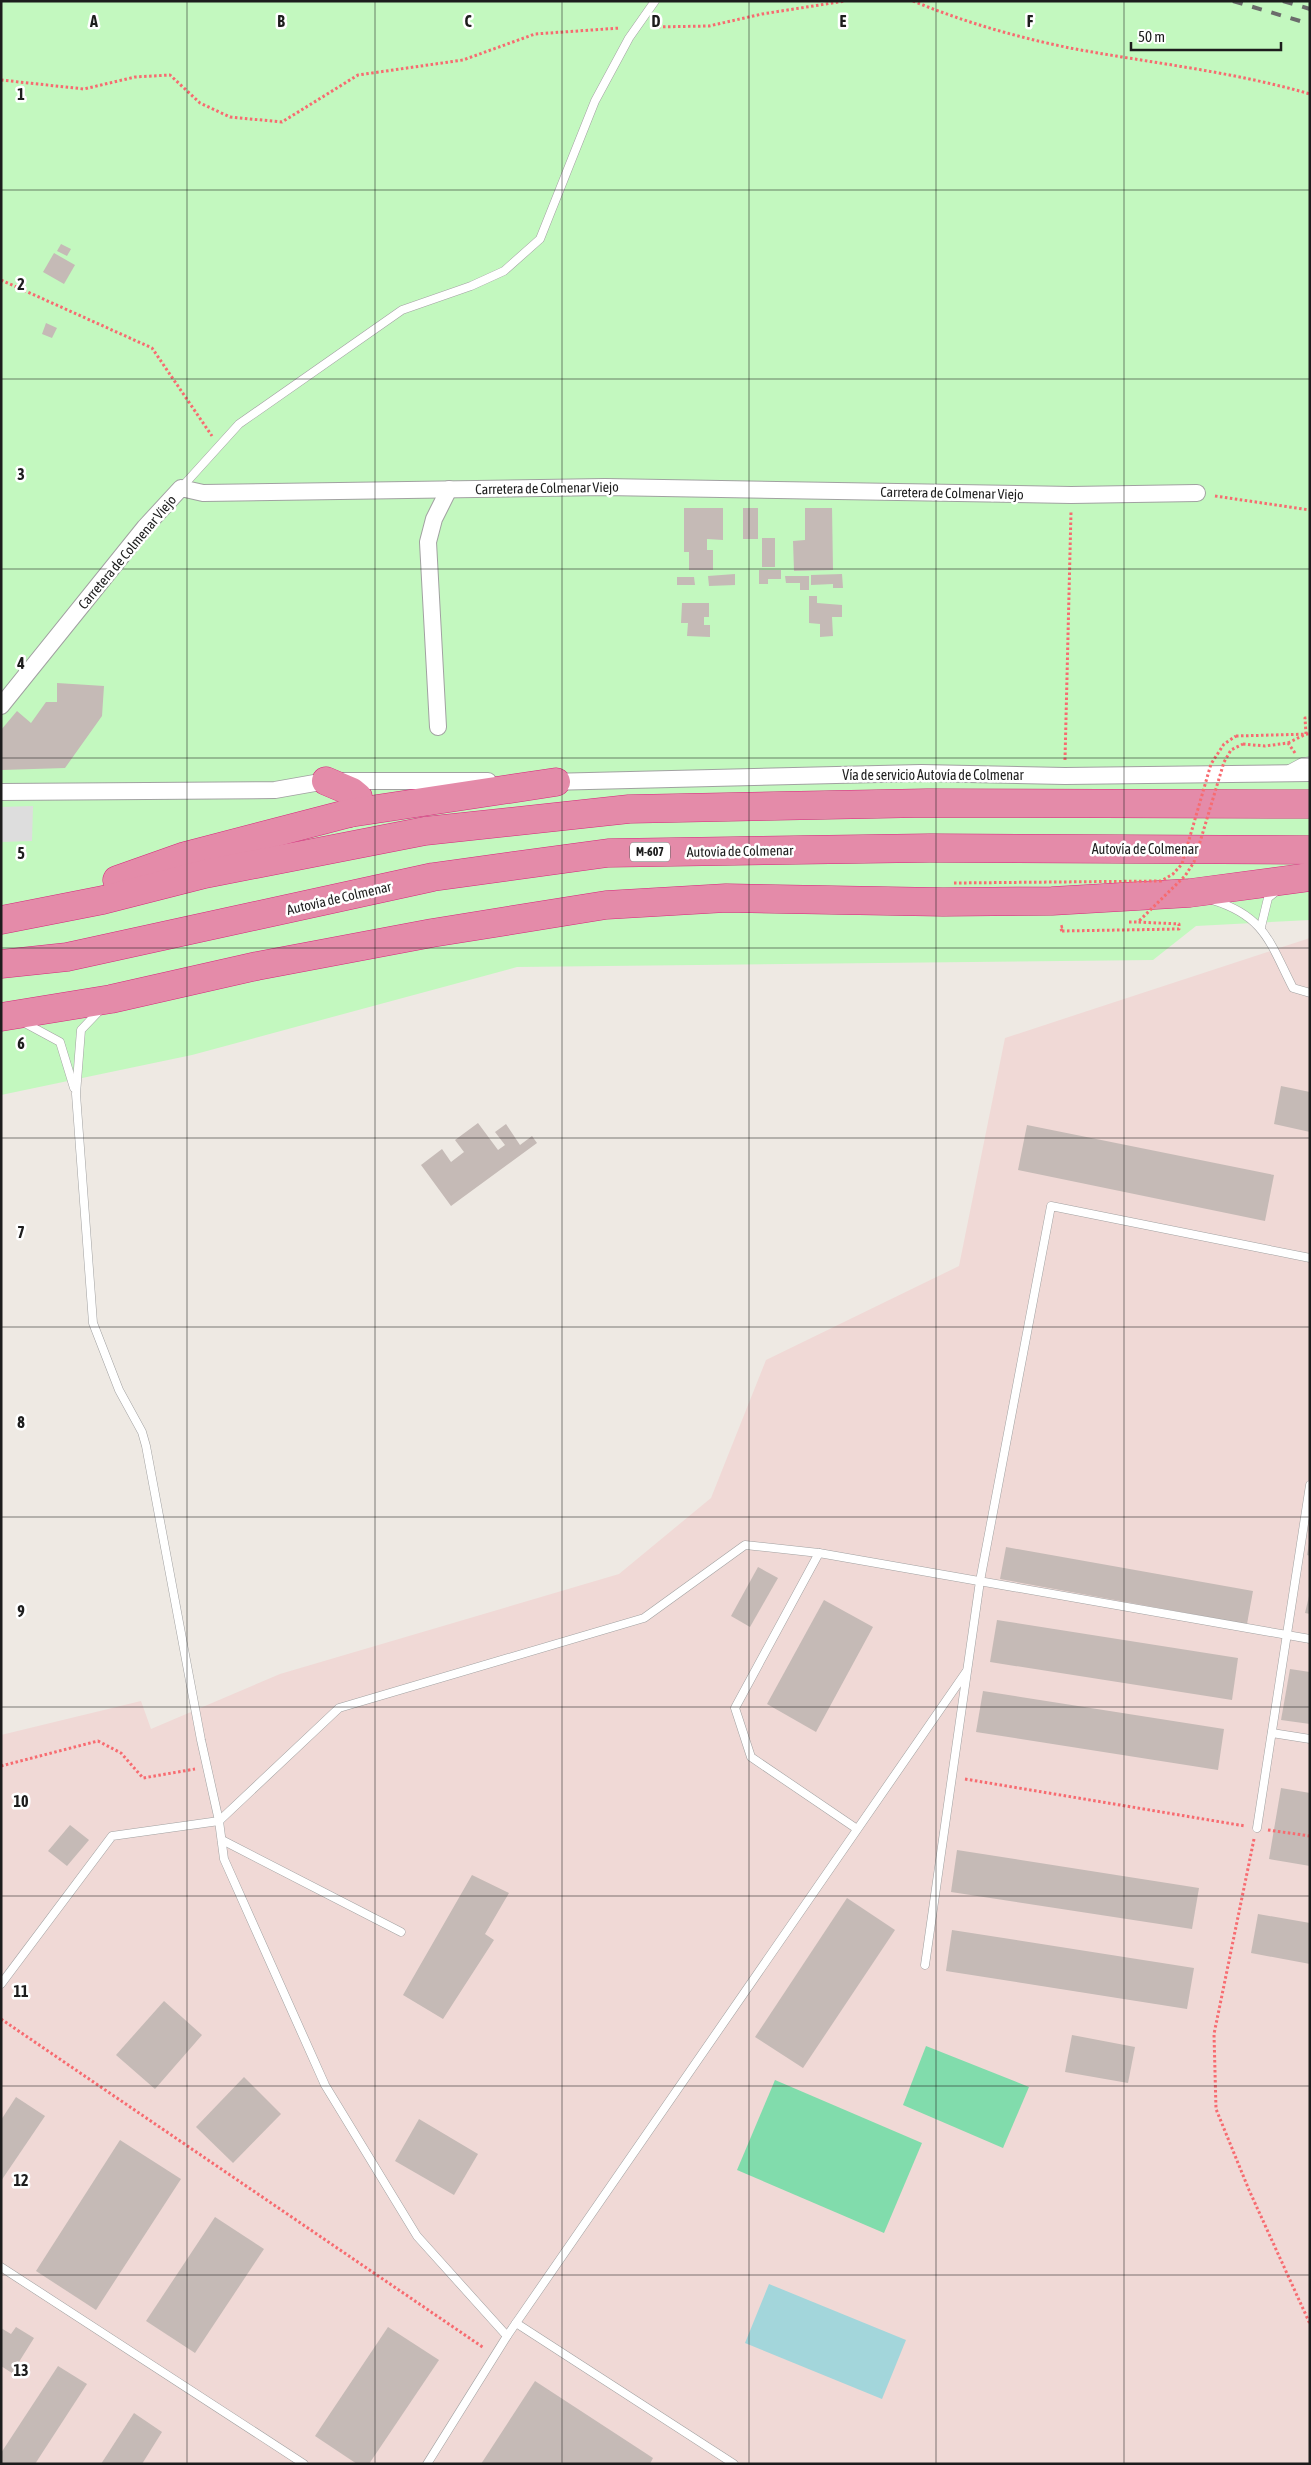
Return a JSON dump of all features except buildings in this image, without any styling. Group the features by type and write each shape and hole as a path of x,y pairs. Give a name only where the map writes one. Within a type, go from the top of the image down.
{"highway":[{"path":"326,781 345,788 358,797 358,802 350,813"},
{"path":"1,920 185,856 350,813 556,782"},
{"path":"1,920 103,900 205,874 425,832 629,809 927,804 1310,804"},
{"name":"Autovía de Colmenar","path":"1,964 66,957 433,877 608,853 930,848 1310,850"},
{"path":"7,1017 111,999 257,966 432,933 606,905 726,898 943,902 1052,900 1190,893 1300,878"}],"street":[{"name":"Carretera de Colmenar Viejo","path":"1,706 145,527 181,488 203,493 605,486 1071,495 1197,493"},
{"path":"438,727 428,542 434,519 449,489"},
{"name":"Vía de servicio Autovía de Colmenar","path":"326,781 556,782 921,773 1065,776 1282,773 1307,765"},
{"path":"1,792 275,790 326,781"}],"lane":[{"path":"181,488 239,424 402,310 471,286 504,271 540,239 595,101 636,27 655,1"},
{"path":"1261,927 1268,898 1300,878"},
{"path":"1190,893 1233,906 1261,927 1293,988 1310,993"},
{"path":"111,999 81,1030 76,1094 93,1322 119,1390 142,1432 207,1767 220,1821 224,1859 325,2085 417,2236 507,2336"},
{"path":"7,1017 60,1042 76,1094"},
{"path":"925,1965 980,1581 1051,1206 1310,1258"},
{"path":"1257,1828 1310,1485"},
{"path":"1,1984 112,1836 220,1821 339,1708 644,1618 745,1545 819,1553 1310,1640"},
{"path":"819,1553 735,1708 750,1757 858,1829"},
{"path":"427,2464 507,2336 967,1670"},
{"path":"1272,1733 1310,1739"},
{"path":"222,1840 401,1932"},
{"path":"1,2267 304,2464"},
{"path":"516,2323 734,2464"}],"path":[{"path":"1,80 84,89 135,77 170,75 200,103 230,117 282,122 358,75 463,60 535,34 636,27 709,26 762,14 846,1"},
{"path":"913,1 985,28 1070,48 1214,71 1310,94"},
{"path":"1,280 152,348 210,431"},
{"path":"1197,493 1310,510"},
{"path":"1065,776 1071,495"},
{"path":"1308,734 1306,718 1310,718"},
{"path":"954,883 1161,881 1173,874 1182,864 1212,764 1224,744 1236,736 1308,734"},
{"path":"1062,931 1179,929 1179,924 1138,922 1185,876 1194,862 1224,762 1231,750 1243,744 1265,746 1288,743 1308,734"},
{"path":"1288,743 1307,765"},
{"path":"1,1766 98,1741 121,1753 144,1778 207,1767"},
{"path":"952,1776 1310,1836"},
{"path":"1257,1828 1214,2034 1216,2109 1249,2190 1310,2324"},
{"path":"1,2019 495,2356"}],"shaded area":[{"path":"33,806 32,841 1,842 1,807"},
{"path":"1310,938 1310,2464 1,2464 1,1735 141,1701 151,1729 280,1674 619,1574 711,1498 766,1360 959,1266 1005,1038"}],"green space":[{"path":"1,1 1310,1 1310,920 1196,926 1153,960 517,967 192,1055 1,1095"},
{"path":"926,2046 1029,2087 1003,2148 903,2105"},
{"path":"775,2080 922,2143 884,2233 737,2170"}],"water":[{"path":"769,2284 906,2340 882,2399 745,2343"}],"railway":[{"path":"1233,1 1310,24"},
{"path":"1283,1 1310,9"}]}
